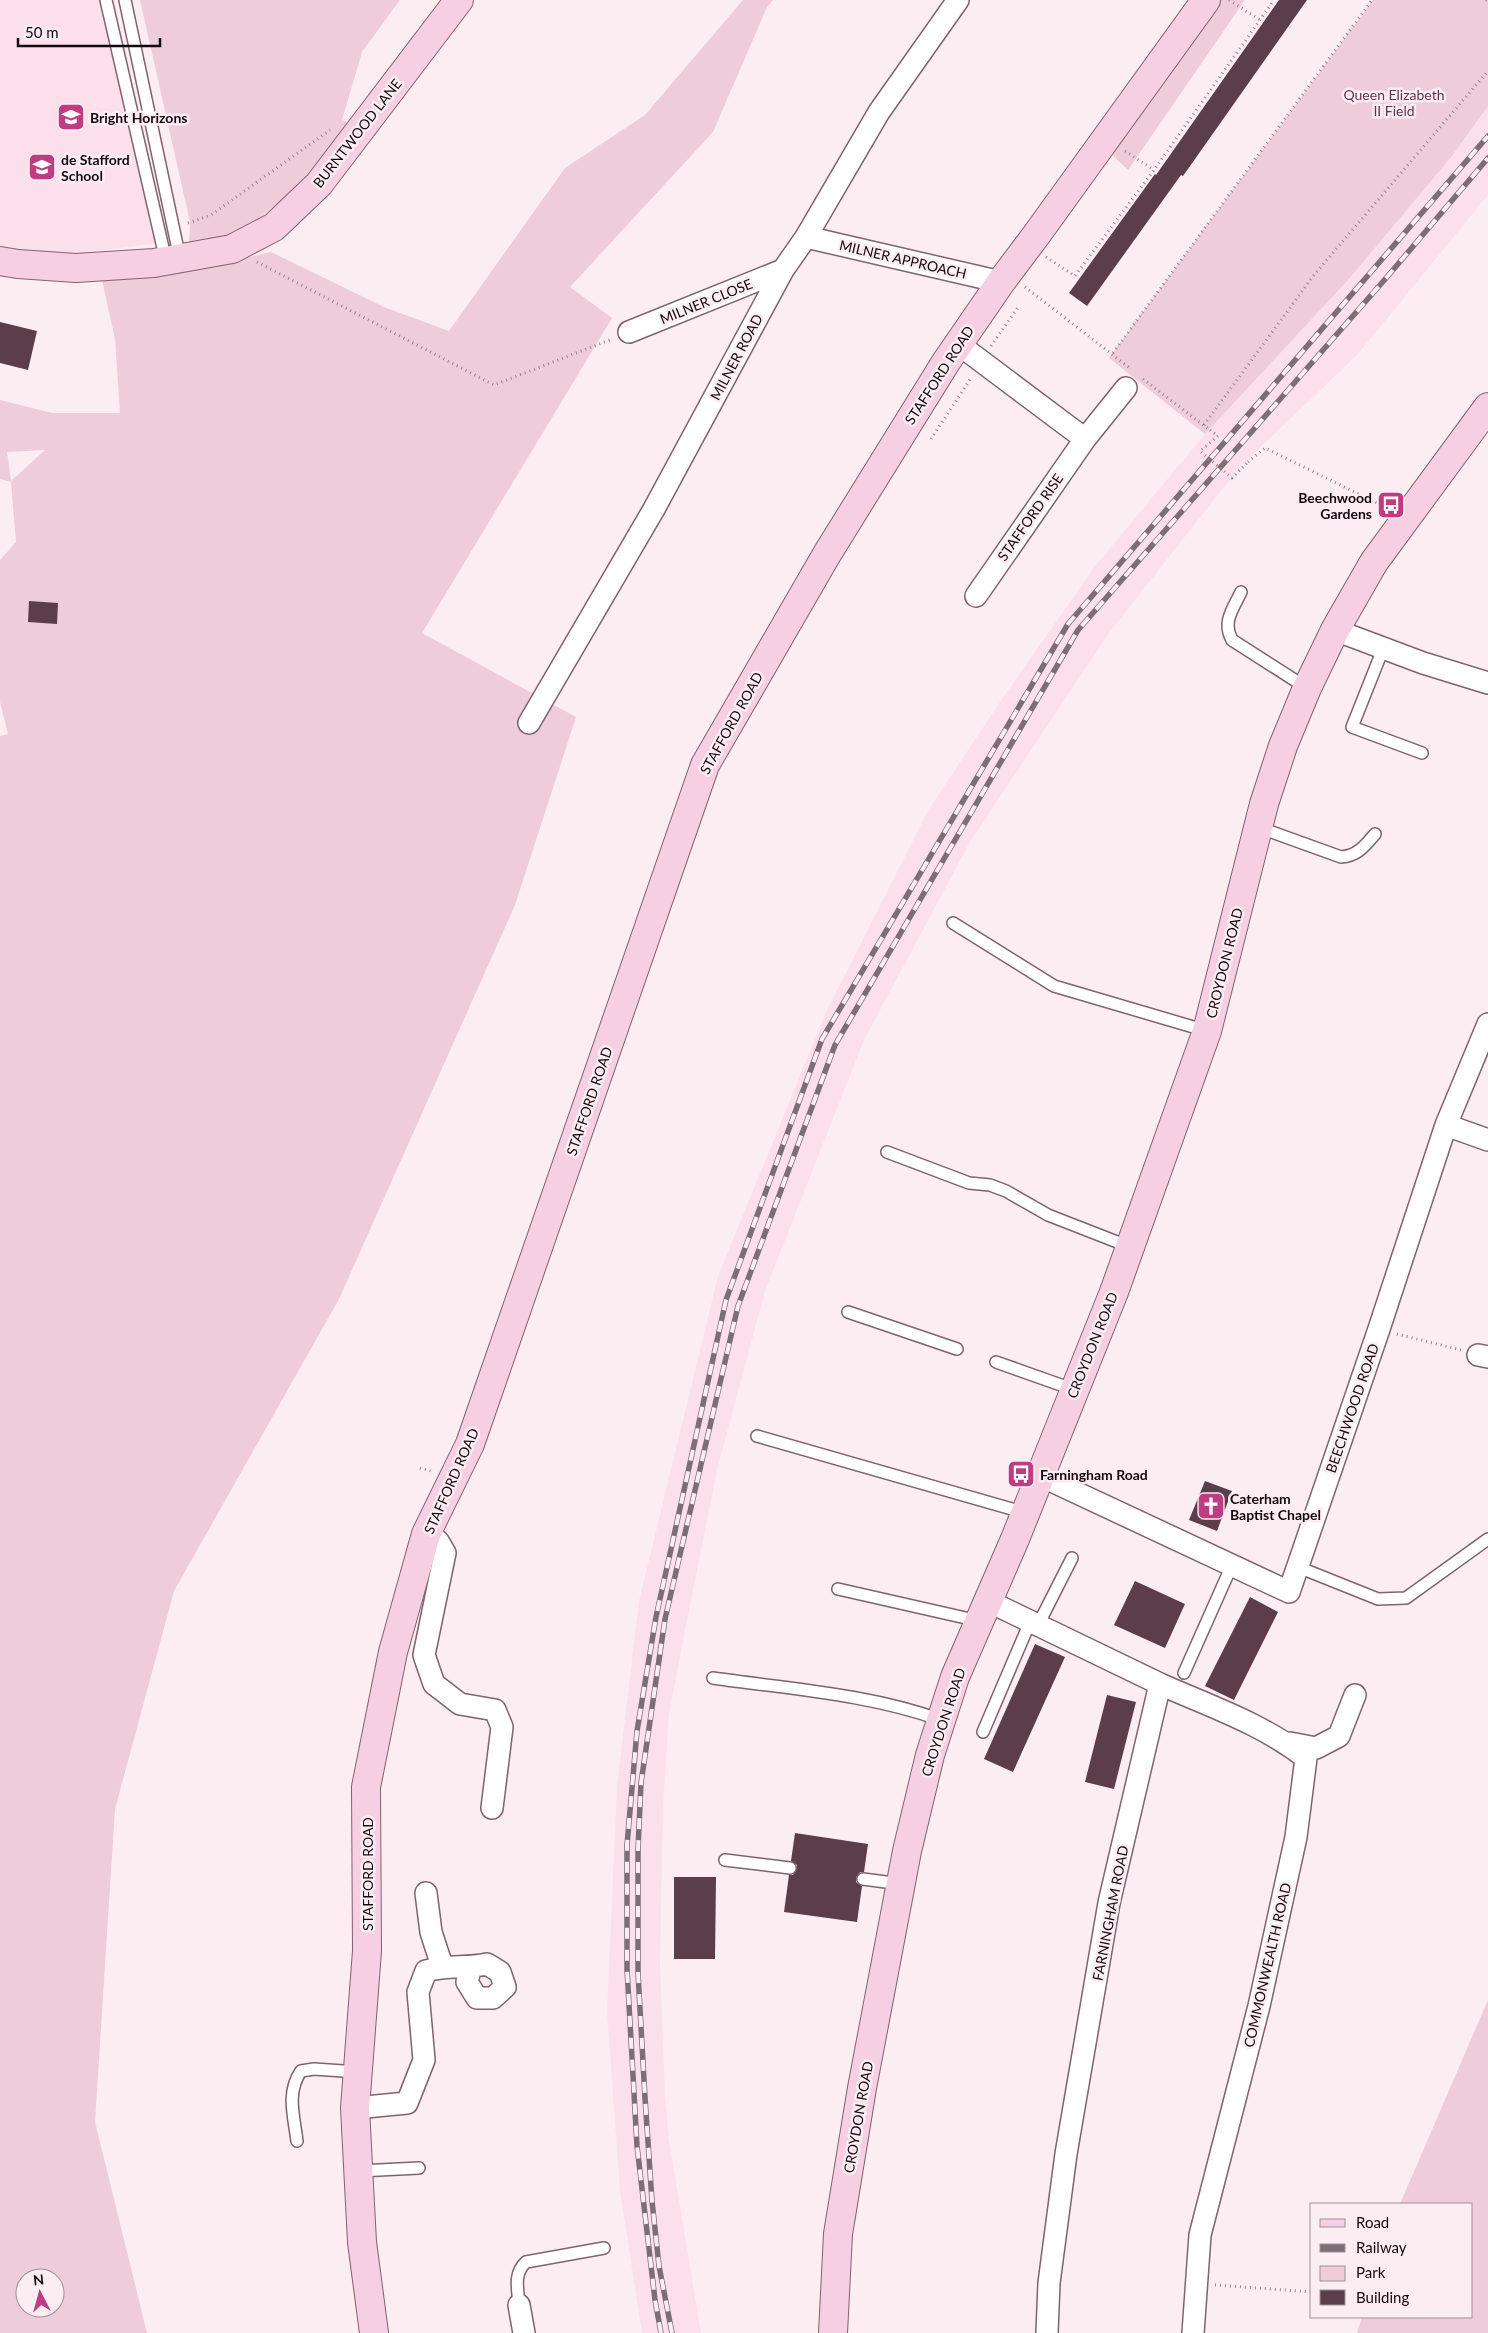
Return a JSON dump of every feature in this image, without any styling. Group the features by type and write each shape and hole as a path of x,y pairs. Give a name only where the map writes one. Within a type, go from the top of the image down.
{"street":[{"name":"BURNTWOOD LANE","path":"0,261 76,268 173,260 232,249 274,227 318,184 459,0"},
{"name":"MILNER ROAD","path":"529,722 654,509 783,270 806,237 879,112 958,0"},
{"name":"STAFFORD ROAD","path":"374,2333 362,2242 355,2108 367,1951 366,1788 393,1652 426,1534 470,1444 705,765 827,554 958,343 1206,0"},
{"name":"MILNER APPROACH","path":"806,237 1004,278"},
{"name":"MILNER CLOSE","path":"629,332 783,270"},
{"path":"958,343 1085,439"},
{"name":"STAFFORD RISE","path":"976,596 1085,439 1134,379"},
{"name":"CROYDON ROAD","path":"833,2333 838,2234 862,2088 901,1884 930,1755 955,1677 1026,1513 1075,1390 1130,1247 1207,1031 1258,827 1283,746 1307,688 1335,630 1374,562 1488,407"},
{"path":"1335,630 1383,649 1488,683"},
{"name":"BEECHWOOD ROAD","path":"1041,1476 1289,1592 1446,1125 1488,1024"},
{"path":"1446,1125 1488,1140"},
{"path":"426,1534 438,1541 445,1553 424,1656 434,1684 460,1704 495,1710 502,1727 492,1808"},
{"path":"984,1611 1034,1624 1160,1684"},
{"name":"COMMONWEALTH ROAD","path":"1160,1684 1248,1723 1287,1743 1306,1758 1296,1837 1258,2006 1200,2235 1193,2333"},
{"name":"FARNINGHAM ROAD","path":"1047,2333 1049,2283 1066,2154 1109,1903 1160,1684"},
{"path":"1287,1743 1316,1748 1339,1736 1355,1695"},
{"path":"426,1893 431,1932 442,1966"},
{"path":"355,2108 408,2103 424,2060 418,1992 426,1971 442,1966 471,1967"},
{"path":"520,2305 524,2333"}],"lane":[{"path":"106,0 173,260"},
{"path":"125,0 174,229 173,260"},
{"path":"1241,592 1226,624 1232,640 1307,688"},
{"path":"1383,649 1352,727 1422,753"},
{"path":"1258,827 1341,857 1351,856 1358,852 1375,834"},
{"path":"953,923 1054,986 1207,1031"},
{"path":"886,1152 969,1182 1006,1191 1048,1215 1130,1247"},
{"path":"848,1312 957,1349"},
{"path":"996,1362 1075,1390"},
{"path":"757,1436 1026,1513"},
{"path":"1298,1567 1378,1599 1406,1598 1488,1539"},
{"path":"983,1732 1034,1624 1072,1558"},
{"path":"1184,1673 1232,1566"},
{"path":"838,1589 984,1611"},
{"path":"713,1678 848,1697 917,1711 942,1720"},
{"path":"724,1860 790,1868"},
{"path":"863,1879 901,1884"},
{"path":"297,2141 291,2094 294,2081 301,2071 314,2069 358,2072"},
{"path":"359,2171 419,2168"},
{"path":"520,2305 516,2276 519,2268 526,2262 604,2248"}],"path":[{"path":"1229,0 1260,20"},
{"path":"1028,246 1075,276 1154,170 1274,0"},
{"path":"1113,353 1372,0"},
{"path":"1204,425 1314,275 1488,71"},
{"path":"174,229 211,215 335,126"},
{"path":"1107,137 1154,170"},
{"path":"232,249 494,385 629,332"},
{"path":"1004,278 1134,379 1218,436 1200,451 1232,478 1265,448 1406,518"},
{"path":"980,361 1019,306"},
{"path":"1379,1329 1483,1356"},
{"path":"1196,2283 1310,2292"}],"shaded area":[{"name":"Bright Horizons","path":"0,0 113,0 168,242 47,257 0,248"},
{"path":"1488,106 1488,195 1358,354 1239,468 1109,633 970,842 864,1040 765,1291 718,1466 686,1625 669,1715 663,1806 660,1962 665,2096 669,2140 701,2333 642,2333 620,2191 607,2012 617,1786 639,1601 718,1276 826,1012 929,809 1002,699 1096,565 1205,434 1349,279 1452,156"}],"green space":[{"path":"140,0 400,0 362,52 342,120 350,123 323,156 279,202 263,215 223,240 189,246 190,222"},
{"path":"743,0 773,0 767,7 713,132 570,287 612,318 422,633 576,717 515,905 339,1299 174,1591 115,1809 95,2122 147,2333 0,2333 0,736 8,734 0,702 0,560 16,542 11,482 0,479 0,400 52,413 120,413 115,339 102,280 194,270 271,252 384,307 449,331 565,168 645,115","holes":["45,450 11,481 7,452"]},
{"path":"1221,0 1245,0 1128,170 1110,153"},
{"name":"Queen Elizabeth II Field","path":"1373,0 1488,0 1488,106 1452,156 1349,279 1205,434 1109,358"},
{"path":"1488,2000 1488,2333 1357,2333 1362,2318 1473,2318 1473,2203 1400,2203"}],"building":[{"path":"1279,0 1307,0 1183,176 1181,175 1087,306 1069,293 1156,175"},
{"path":"0,322 37,331 28,370 0,363"},
{"path":"29,601 58,603 57,624 28,622"},
{"name":"Caterham Baptist Chapel","path":"1205,1481 1232,1491 1217,1531 1189,1520"},
{"path":"1135,1581 1185,1604 1165,1648 1114,1625"},
{"path":"1250,1597 1278,1612 1234,1700 1205,1686"},
{"path":"1035,1644 1065,1657 1013,1772 984,1759"},
{"path":"1107,1695 1136,1702 1114,1789 1085,1782"},
{"path":"795,1833 868,1844 864,1872 860,1872 856,1878 856,1882 862,1886 857,1922 784,1912 789,1875 793,1875 797,1869 797,1865 791,1861"},
{"path":"674,1877 716,1877 715,1959 674,1959"}],"railway":[{"path":"661,2333 655,2300 637,2146 627,1969 627,1845 637,1731 656,1617 726,1300 822,1039 1068,624 1488,136"},
{"path":"672,2333 659,2266 652,2201 645,2098 638,1973 638,1849 641,1783 665,1619 738,1306 835,1045 1078,630 1387,277 1488,158"}],"place":[{"name":"Bright Horizons","path":"71,117"},
{"name":"de Stafford School","path":"42,167"},
{"name":"Beechwood Gardens","path":"1391,505"},
{"name":"Farningham Road","path":"1021,1474"},
{"name":"Caterham Baptist Chapel","path":"1211,1506"}]}
